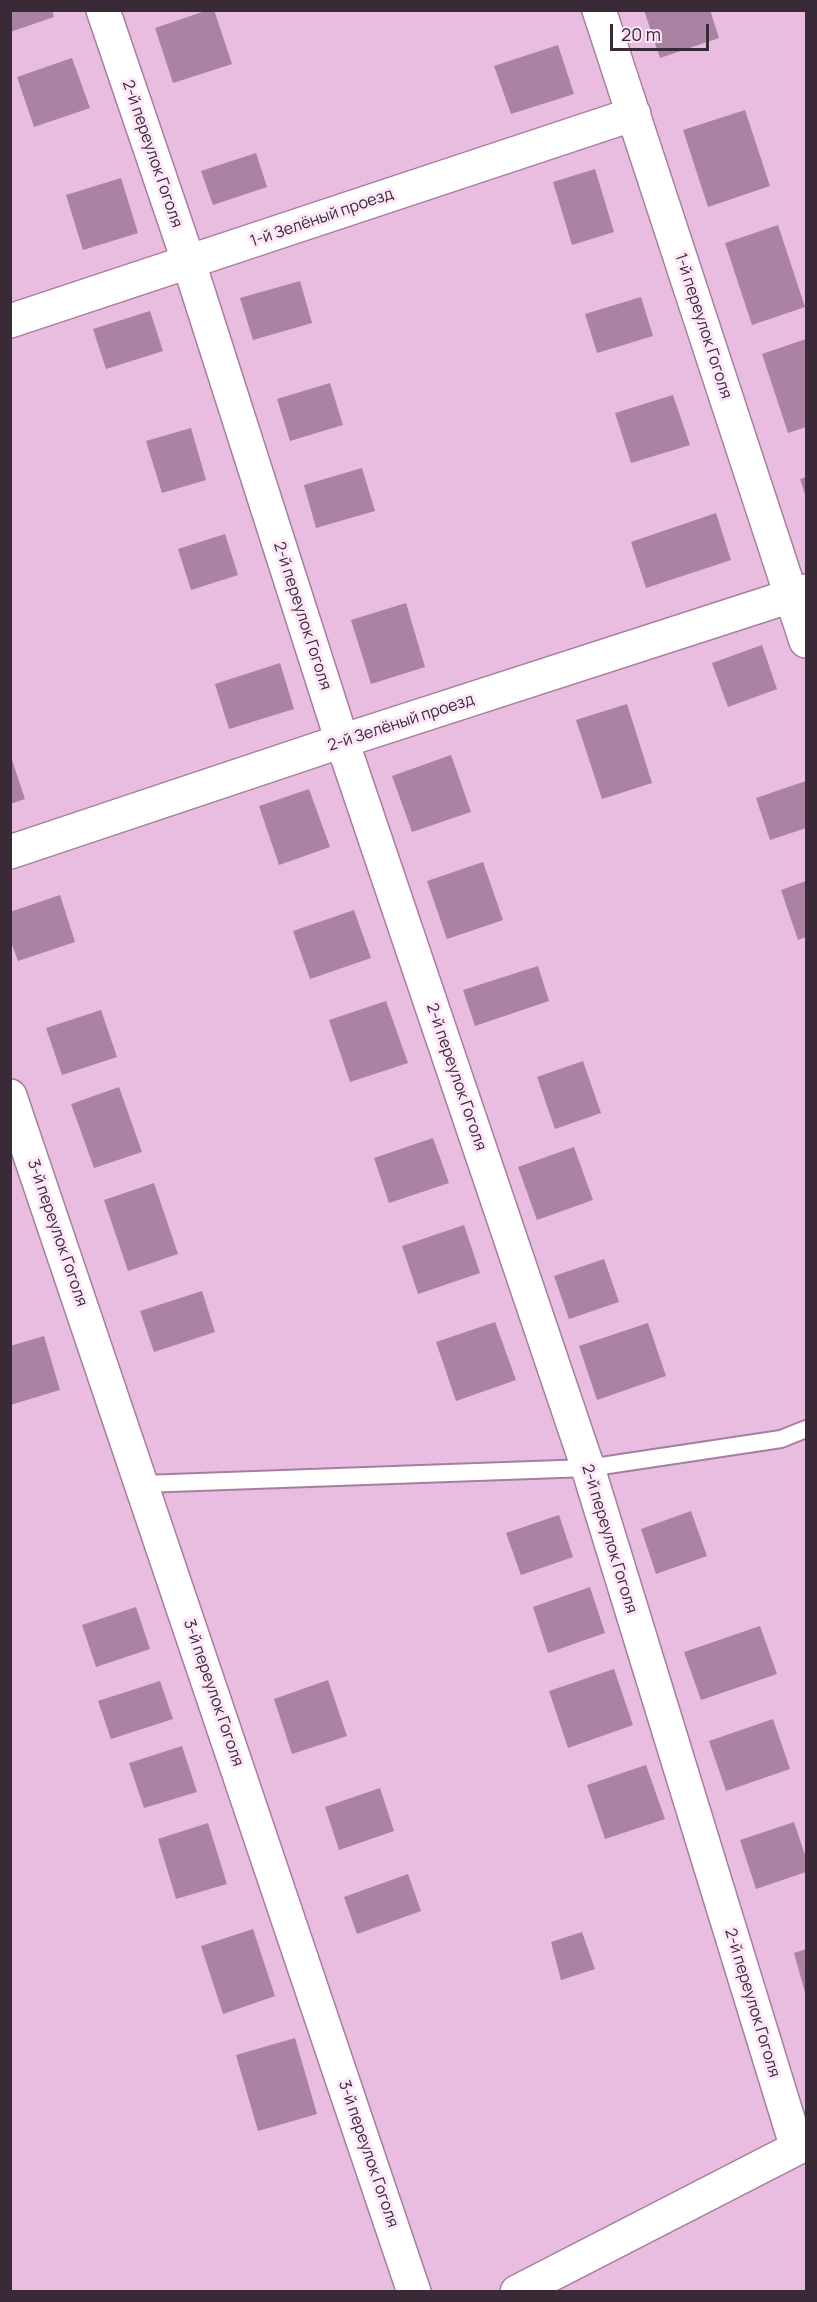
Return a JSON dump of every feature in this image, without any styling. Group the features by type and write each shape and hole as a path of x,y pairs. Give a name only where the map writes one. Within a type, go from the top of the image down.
{"street":[{"name":"2-й переулок Гоголя","path":"103,10 189,263 342,741 588,1468 797,2148 517,2292"},
{"name":"1-й переулок Гоголя","path":"599,10 799,594 807,640"},
{"name":"1-й Зелёный проезд","path":"10,321 634,114"},
{"name":"2-й Зелёный проезд","path":"10,852 342,741 799,594"},
{"name":"3-й переулок Гоголя","path":"10,1096 143,1484 414,2292"}],"lane":[{"path":"143,1484 588,1468 781,1439 807,1429"}],"building":[{"path":"10,10 52,10 54,17 10,32"},
{"path":"214,10 232,64 173,83 155,28"},
{"path":"644,10 710,10 719,38 660,58"},
{"path":"558,45 574,94 511,114 494,66"},
{"path":"72,58 90,108 34,127 17,77"},
{"path":"745,110 770,186 708,207 683,130"},
{"path":"256,153 267,187 213,205 201,171"},
{"path":"595,169 614,232 572,245 553,182"},
{"path":"121,178 138,233 83,250 66,195"},
{"path":"778,225 805,307 752,325 725,243"},
{"path":"300,281 312,323 253,340 240,298"},
{"path":"641,297 653,336 597,353 585,314"},
{"path":"150,311 163,351 106,369 93,329"},
{"path":"806,339 806,427 788,433 762,354"},
{"path":"330,383 343,425 290,441 277,399"},
{"path":"673,395 690,445 631,463 615,413"},
{"path":"191,428 206,480 162,493 146,441"},
{"path":"362,468 375,511 316,528 304,485"},
{"path":"806,477 806,497 800,479"},
{"path":"716,513 731,560 646,588 631,542"},
{"path":"225,534 238,575 191,590 178,549"},
{"path":"406,603 425,667 371,684 351,620"},
{"path":"762,645 777,689 728,707 712,663"},
{"path":"280,663 294,709 229,729 215,684"},
{"path":"627,704 652,783 602,799 576,720"},
{"path":"10,754 25,799 10,804"},
{"path":"451,755 471,812 412,832 392,776"},
{"path":"806,781 806,828 770,840 756,798"},
{"path":"309,789 330,847 279,865 259,806"},
{"path":"483,862 503,920 447,939 427,881"},
{"path":"806,881 806,937 798,940 781,890"},
{"path":"60,895 75,942 18,961 10,939 10,912"},
{"path":"354,910 371,958 310,979 293,931"},
{"path":"538,966 549,1001 475,1026 463,990"},
{"path":"386,1001 408,1063 350,1082 329,1020"},
{"path":"101,1010 117,1057 62,1075 46,1028"},
{"path":"583,1061 601,1113 555,1129 537,1077"},
{"path":"119,1087 142,1152 94,1168 71,1104"},
{"path":"433,1138 449,1183 389,1203 374,1158"},
{"path":"574,1147 593,1200 537,1220 518,1167"},
{"path":"154,1183 178,1254 128,1271 104,1200"},
{"path":"464,1225 480,1273 418,1294 402,1246"},
{"path":"604,1259 619,1302 569,1319 554,1276"},
{"path":"202,1291 215,1332 154,1352 140,1311"},
{"path":"495,1322 516,1380 456,1401 436,1342"},
{"path":"648,1323 666,1376 597,1400 579,1346"},
{"path":"44,1336 60,1390 10,1405 10,1346"},
{"path":"691,1511 707,1556 656,1574 641,1529"},
{"path":"559,1515 573,1557 521,1575 506,1533"},
{"path":"590,1587 605,1633 548,1653 533,1607"},
{"path":"136,1607 150,1649 96,1667 82,1625"},
{"path":"760,1626 777,1674 701,1700 684,1652"},
{"path":"614,1669 633,1725 568,1748 549,1691"},
{"path":"328,1680 347,1736 292,1754 274,1699"},
{"path":"160,1681 173,1719 111,1739 98,1701"},
{"path":"773,1719 790,1769 726,1791 709,1741"},
{"path":"182,1746 197,1792 144,1808 129,1763"},
{"path":"646,1765 665,1819 605,1839 587,1785"},
{"path":"380,1788 394,1831 339,1850 325,1807"},
{"path":"794,1822 806,1858 806,1872 756,1889 740,1840"},
{"path":"208,1823 227,1884 176,1899 158,1839"},
{"path":"408,1874 421,1911 357,1934 344,1897"},
{"path":"253,1929 275,1996 223,2014 201,1946"},
{"path":"582,1932 595,1969 561,1980 551,1942"},
{"path":"806,1949 806,1996 794,1953"},
{"path":"295,2038 317,2114 258,2131 236,2055"}]}
